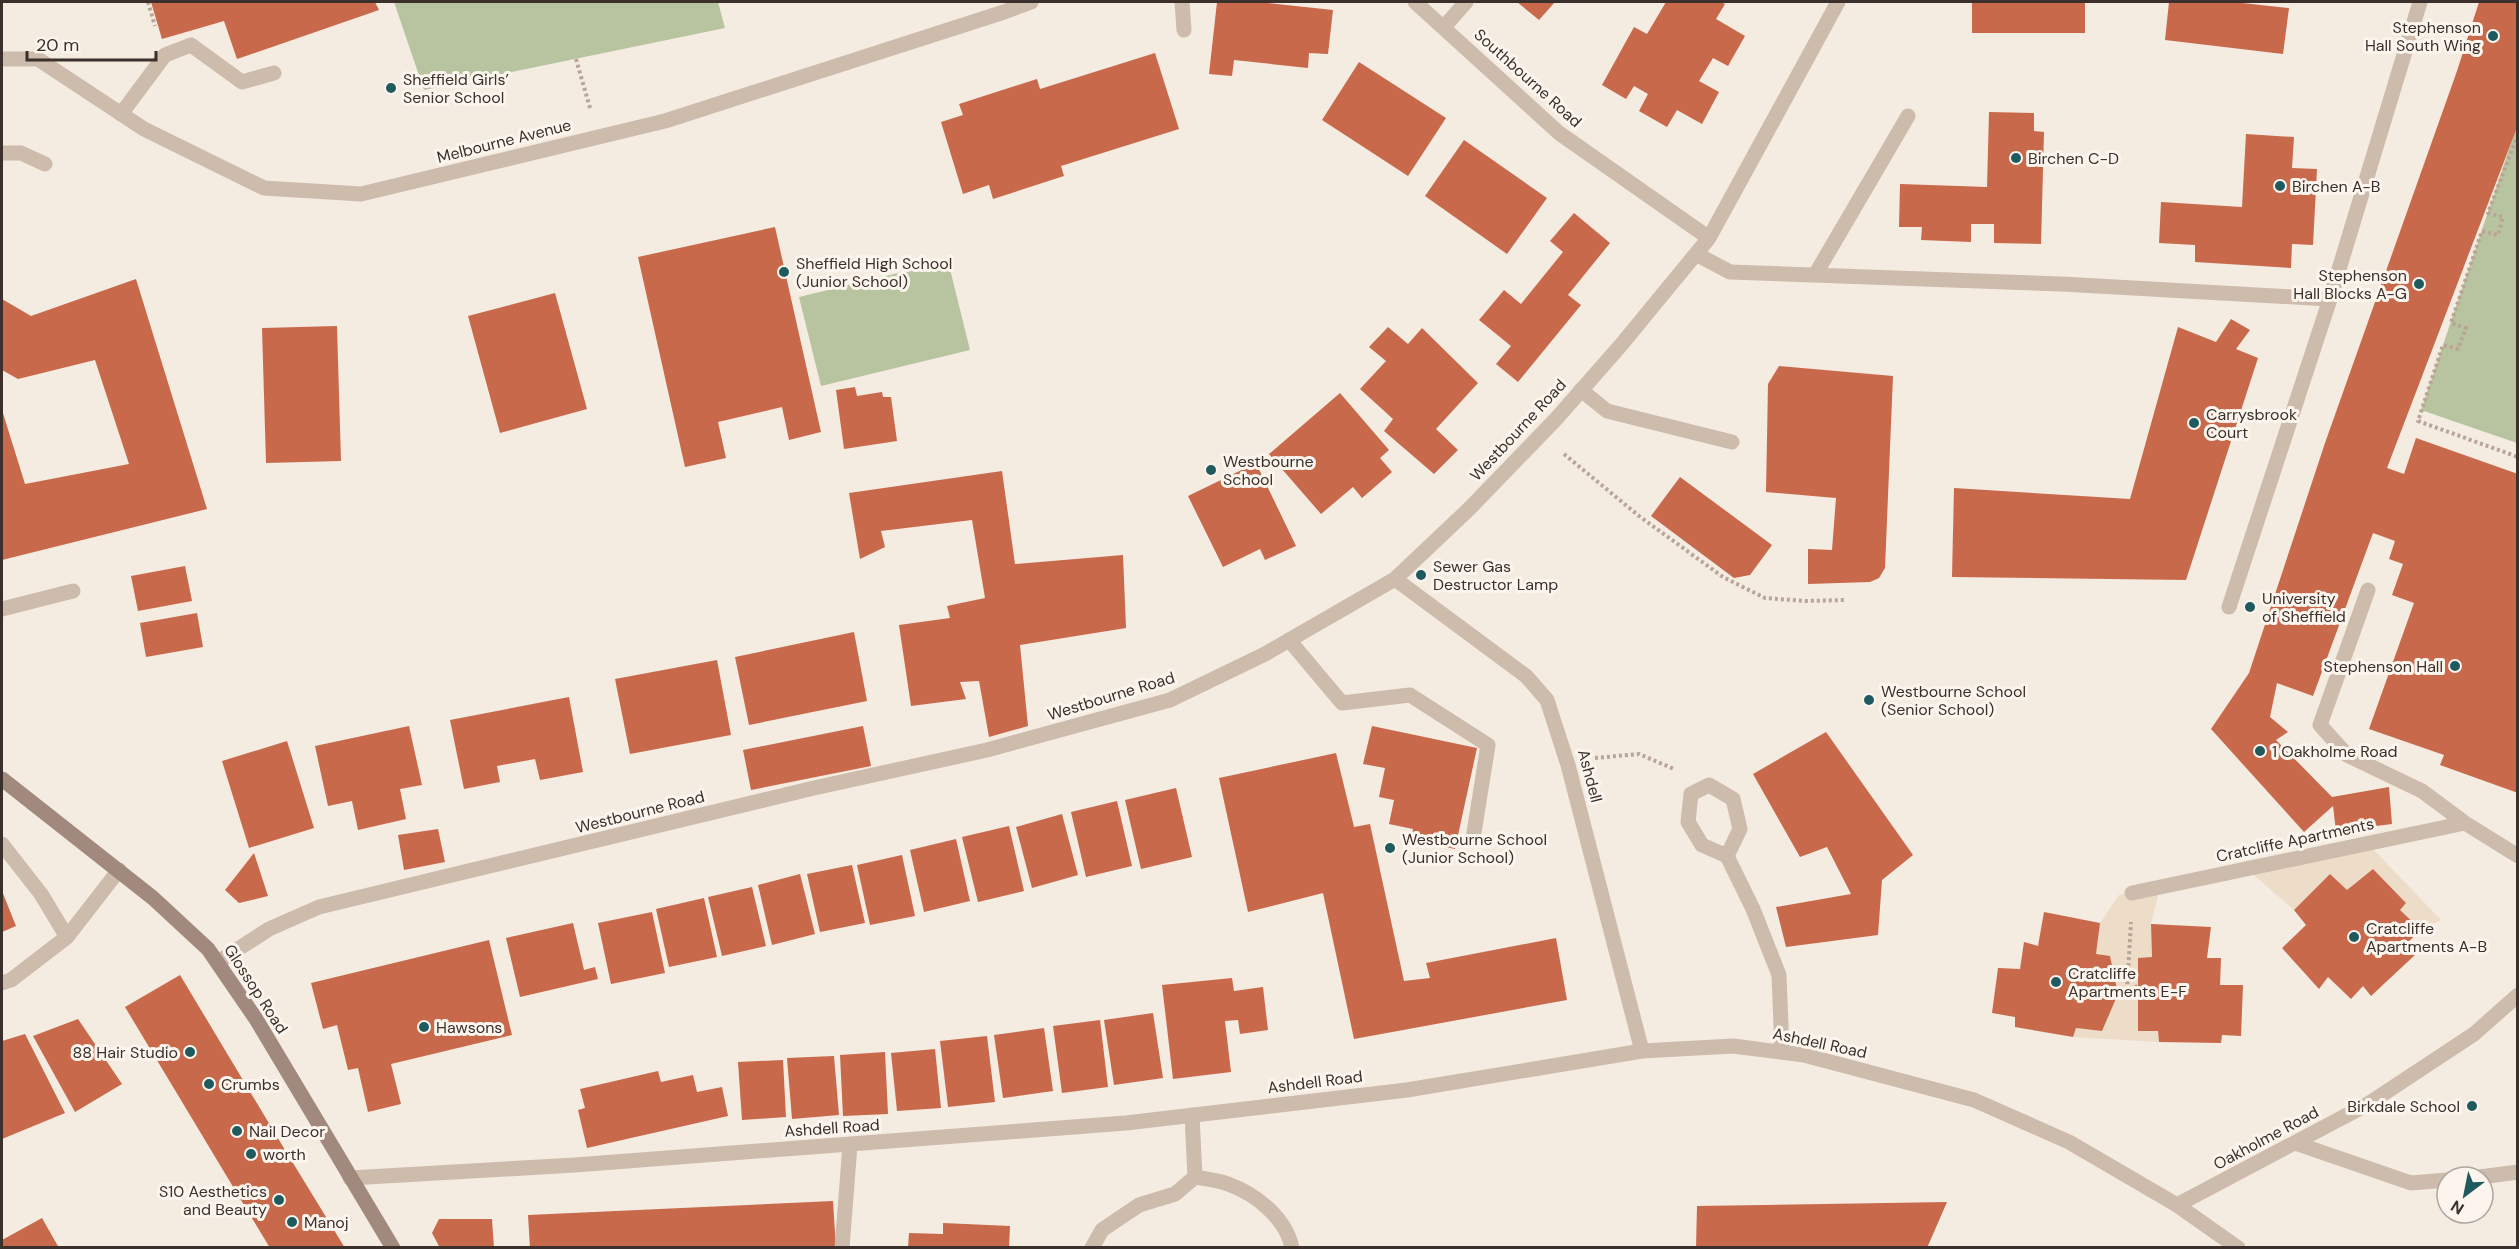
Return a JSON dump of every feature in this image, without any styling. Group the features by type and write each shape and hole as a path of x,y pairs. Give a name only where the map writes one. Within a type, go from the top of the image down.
{"main road":[{"name":"Glossop Road","path":"2,778 176,917 208,949 256,1019 393,1248"}],"street":[{"name":"Melbourne Avenue","path":"2,58 38,59 144,129 264,188 361,194 665,121 1031,2"},
{"path":"1182,2 1184,30"},
{"name":"Southbourne Road","path":"1415,2 1559,133 1709,238"},
{"path":"1444,27 1466,2"},
{"name":"Westbourne Road","path":"218,962 269,929 319,907 814,788 987,750 1149,706 1181,695 1265,654 1395,579 1470,508 1581,390 1709,238 1838,2"},
{"path":"2229,607 2330,299 2420,2"},
{"path":"121,114 165,55 191,45 242,82 274,73"},
{"path":"1815,275 1908,116"},
{"path":"2,153 21,153 45,164"},
{"path":"1696,254 1730,272 2062,284 2330,299"},
{"path":"1581,390 1607,411 1732,442"},
{"name":"Ashdell","path":"1395,579 1526,676 1547,700 1568,765 1642,1051"},
{"path":"2368,590 2320,725 2347,755 2422,790 2465,823 2517,856"},
{"path":"2,609 74,591"},
{"path":"1289,640 1342,703 1410,695 1488,746 1473,839"},
{"path":"1727,856 1740,829 1733,798 1709,785 1691,794 1688,822 1702,844 1727,856 1754,909 1779,975 1782,1052"},
{"name":"Cratcliffe Apartments","path":"2132,893 2465,823"},
{"path":"2,844 41,894 67,937"},
{"path":"2,983 11,980 67,937 119,870"},
{"name":"Oakholme Road","path":"2177,1205 2368,1104 2464,1041 2517,995"},
{"name":"Ashdell Road","path":"350,1178 575,1165 1115,1124 1407,1090 1642,1051 1734,1046 1804,1054 1974,1100 2069,1142 2177,1205 2238,1248"},
{"path":"1192,1115 1195,1177"},
{"path":"2295,1143 2411,1183 2435,1181"},
{"path":"842,1248 850,1145"},
{"path":"2495,1175 2517,1172"},
{"path":"1092,1248 1102,1230 1139,1205 1175,1194 1195,1177"},
{"path":"1195,1177 1227,1184 1262,1203 1289,1231 1292,1248"}],"path":[{"path":"576,59 597,137"},
{"path":"2517,134 2488,213 2504,217 2498,235 2482,231 2451,323 2466,328 2458,349 2443,345 2418,421 2517,457"},
{"path":"1540,434 1639,516 1723,577 1765,597 1805,601 1845,600"},
{"path":"1568,765 1603,755 1639,754 1674,768 1691,794"},
{"path":"2127,990 2132,893"},
{"path":"2118,994 2138,986"}],"green space":[{"path":"394,2 718,2 725,28 424,90"},
{"path":"2517,126 2518,443 2421,410"},
{"path":"948,261 970,350 821,386 799,297"}],"shaded area":[{"path":"2367,843 2441,920 2421,930 2400,910 2406,903 2373,869 2347,890 2330,875 2294,910 2246,868"},
{"path":"2160,887 2151,924 2152,957 2138,958 2138,1031 2158,1031 2159,1042 2073,1037 2076,1028 2102,1031 2118,994 2110,957 2096,954 2100,923 2119,895"}],"building":[{"path":"151,2 375,2 379,10 237,59 224,21 162,39"},
{"path":"1217,2 1257,2 1333,10 1328,54 1309,53 1308,68 1234,60 1232,76 1209,74"},
{"path":"1517,2 1555,2 1539,20"},
{"path":"1666,2 1720,2 1725,4 1716,19 1745,36 1728,66 1713,58 1699,81 1719,92 1702,124 1677,110 1667,127 1639,111 1648,94 1634,86 1626,99 1602,85 1634,27 1647,34"},
{"path":"1972,2 2085,2 2085,33 1972,33"},
{"path":"2169,2 2233,2 2289,8 2283,54 2165,40"},
{"path":"2479,2 2518,2 2518,125 2387,468 2404,474 2416,438 2518,474 2518,793 2440,765 2444,755 2369,729 2414,603 2392,595 2403,564 2389,559 2395,541 2373,533 2313,696 2277,683 2270,717 2288,732 2276,740 2332,797 2389,787 2392,824 2336,831 2333,806 2304,832 2211,729 2249,673 2325,443 2457,71"},
{"path":"1155,53 1179,129 1061,166 1064,176 993,199 989,185 963,194 941,122 963,115 959,104 1037,79 1040,89"},
{"path":"1359,62 1446,118 1408,176 1322,120"},
{"name":"Birchen C-D","path":"1989,112 2034,113 2034,131 2044,132 2041,244 1994,243 1994,224 1971,224 1971,242 1921,240 1922,227 1899,227 1900,184 1987,187"},
{"name":"Birchen A-B","path":"2246,134 2294,137 2292,168 2317,169 2313,245 2292,244 2291,268 2195,262 2195,245 2159,243 2161,202 2242,207"},
{"path":"1464,140 1547,198 1507,254 1425,196"},
{"path":"1574,213 1610,243 1568,295 1581,305 1518,382 1496,364 1511,346 1479,320 1504,290 1521,304 1563,252 1550,241"},
{"path":"775,227 821,432 789,440 782,407 718,422 726,458 685,467 638,257"},
{"path":"136,279 207,509 2,560 2,410 25,484 129,464 95,360 18,379 2,370 2,299 31,316"},
{"path":"555,293 587,409 500,433 468,316"},
{"name":"Carrysbrook Court","path":"2231,319 2250,330 2236,349 2258,358 2186,580 1952,577 1954,488 2130,499 2178,327 2216,342"},
{"path":"337,326 341,461 266,463 262,328"},
{"path":"1388,327 1408,344 1422,328 1478,383 1436,429 1458,450 1434,474 1384,431 1393,419 1360,389 1386,361 1369,347"},
{"path":"1779,366 1893,376 1885,568 1879,578 1870,582 1808,584 1808,549 1832,550 1836,498 1766,492 1768,384"},
{"path":"855,387 857,396 882,392 883,397 891,397 897,441 844,449 836,390"},
{"path":"1340,393 1389,450 1380,458 1392,472 1362,498 1353,487 1321,514 1269,454"},
{"path":"1256,463 1296,546 1265,560 1260,549 1223,567 1188,496"},
{"path":"1002,471 1015,564 1123,555 1126,628 1020,645 1028,726 989,737 979,681 960,682 966,699 911,706 899,625 950,618 947,606 985,598 972,520 881,531 885,547 860,559 849,493"},
{"path":"1680,477 1772,545 1750,575 1734,578 1651,516"},
{"path":"185,566 192,601 138,611 131,576"},
{"path":"197,613 203,647 146,657 140,623"},
{"path":"854,632 867,701 749,725 735,657"},
{"path":"717,660 731,735 630,754 615,679"},
{"path":"569,697 583,772 540,780 535,759 497,766 500,782 464,789 450,720"},
{"path":"409,726 422,785 400,789 406,819 358,830 352,801 328,806 315,746"},
{"path":"863,726 871,766 751,790 743,750"},
{"path":"1372,726 1477,748 1455,849 1411,839 1413,829 1389,824 1394,800 1379,797 1385,768 1363,764"},
{"path":"1826,732 1913,855 1882,880 1878,935 1786,947 1776,907 1851,894 1827,847 1800,857 1753,774"},
{"path":"287,741 314,828 249,848 222,761"},
{"path":"1336,753 1354,827 1370,824 1404,981 1430,978 1426,963 1556,938 1567,1000 1354,1039 1323,893 1248,912 1219,778"},
{"path":"1176,788 1192,857 1141,869 1125,800"},
{"path":"1117,801 1132,866 1086,877 1071,812"},
{"path":"1062,814 1078,875 1032,888 1016,827"},
{"path":"1009,826 1024,891 978,902 962,837"},
{"path":"438,829 445,862 404,870 398,835"},
{"path":"956,839 970,901 924,912 910,850"},
{"path":"254,853 268,896 239,903 225,890"},
{"path":"902,855 915,916 870,925 857,865"},
{"path":"852,865 865,923 820,932 807,874"},
{"name":"Cratcliffe Apartments A-B","path":"2373,869 2406,903 2400,910 2421,930 2406,944 2416,954 2371,996 2363,986 2351,999 2328,977 2319,989 2282,948 2306,925 2294,910 2330,874 2347,890"},
{"path":"800,874 815,934 772,945 758,885"},
{"path":"752,887 766,946 722,956 708,897"},
{"path":"2,891 16,926 2,932"},
{"path":"704,898 717,957 669,967 656,909"},
{"path":"652,912 665,973 611,984 598,923"},
{"name":"Cratcliffe Apartments E-F","path":"2044,912 2100,923 2096,954 2110,956 2118,994 2102,1031 2076,1028 2073,1037 2015,1027 2015,1017 1992,1013 1998,968 2020,969 2024,942 2038,946"},
{"path":"573,923 584,970 595,967 598,979 520,997 506,938"},
{"path":"2151,924 2211,927 2207,958 2221,958 2220,985 2243,985 2241,1036 2222,1035 2221,1043 2159,1042 2158,1031 2138,1031 2138,958 2152,957"},
{"name":"Hawsons","path":"489,940 512,1035 391,1064 401,1104 368,1112 358,1068 348,1070 337,1025 323,1029 311,983"},
{"path":"180,975 345,1248 270,1248 244,1205 125,1007"},
{"path":"1232,978 1234,991 1263,987 1268,1030 1240,1034 1238,1020 1225,1021 1231,1072 1173,1079 1162,985"},
{"path":"1153,1013 1163,1078 1114,1085 1104,1020"},
{"path":"78,1019 122,1084 75,1112 33,1036"},
{"path":"1100,1020 1108,1087 1062,1093 1053,1026"},
{"path":"1044,1028 1053,1091 1003,1098 994,1035"},
{"path":"25,1034 65,1113 2,1139 2,1041"},
{"path":"987,1036 995,1102 948,1107 940,1041"},
{"path":"935,1049 941,1108 897,1111 891,1053"},
{"path":"885,1052 888,1114 843,1116 840,1055"},
{"path":"834,1056 839,1115 792,1119 787,1058"},
{"path":"783,1060 786,1117 742,1120 738,1062"},
{"path":"658,1071 661,1082 693,1075 697,1092 722,1087 728,1116 587,1148 578,1110 585,1108 580,1089"},
{"path":"833,1201 836,1248 530,1248 528,1215"},
{"path":"1947,1202 1927,1248 1696,1248 1697,1206"},
{"path":"42,1218 59,1248 2,1248 2,1240"},
{"path":"439,1219 492,1219 494,1248 440,1248 432,1233"},
{"path":"943,1223 1010,1226 1009,1248 908,1248 909,1233 943,1234"}],"place":[{"name":"Stephenson Hall South Wing","path":"2493,36"},
{"name":"Sheffield Girls’ Senior School","path":"391,88"},
{"name":"Birchen C-D","path":"2016,158"},
{"name":"Birchen A-B","path":"2280,186"},
{"name":"Sheffield High School (Junior School)","path":"784,272"},
{"name":"Stephenson Hall Blocks A-G","path":"2419,284"},
{"name":"Carrysbrook Court","path":"2194,423"},
{"name":"Westbourne School","path":"1211,470"},
{"name":"Sewer Gas Destructor Lamp","path":"1421,575"},
{"name":"University of Sheffield","path":"2250,607"},
{"name":"Stephenson Hall","path":"2455,666"},
{"name":"Westbourne School (Senior School)","path":"1869,700"},
{"name":"1 Oakholme Road","path":"2260,751"},
{"name":"Westbourne School (Junior School)","path":"1390,848"},
{"name":"Cratcliffe Apartments A-B","path":"2354,937"},
{"name":"Cratcliffe Apartments E-F","path":"2056,982"},
{"name":"Hawsons","path":"424,1027"},
{"name":"88 Hair Studio","path":"190,1052"},
{"name":"Crumbs","path":"209,1084"},
{"name":"Birkdale School","path":"2472,1106"},
{"name":"Nail Decor","path":"237,1131"},
{"name":"worth","path":"251,1154"},
{"name":"S10 Aesthetics and Beauty","path":"279,1200"},
{"name":"Manoj","path":"292,1222"}]}
